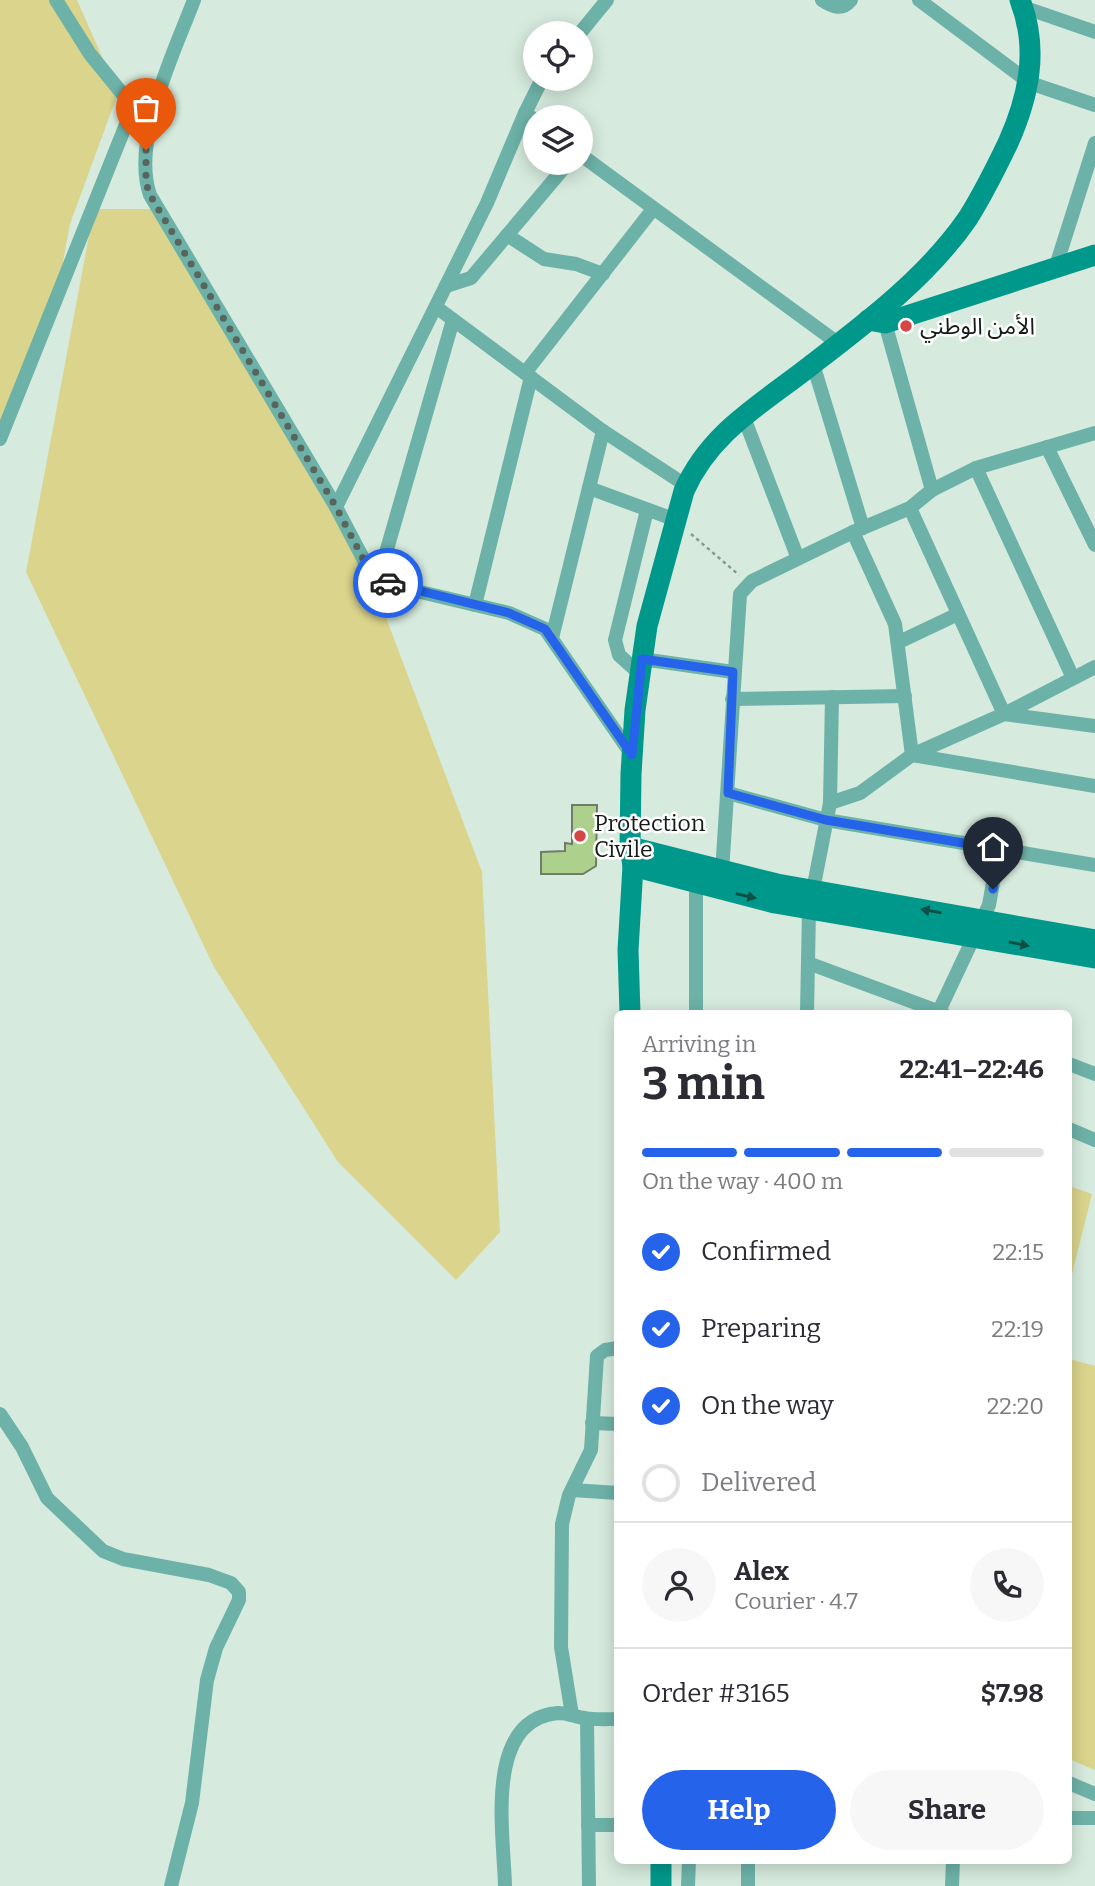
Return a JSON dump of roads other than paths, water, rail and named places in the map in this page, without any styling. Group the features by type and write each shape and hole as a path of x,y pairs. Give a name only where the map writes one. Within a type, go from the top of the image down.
{"main road":[{"path":"876,322 967,219 991,178 1018,120 1030,83 1030,45 1021,4"},
{"path":"630,1010 628,950 632,755 641,666 647,626 676,520 687,486 712,443 743,415 838,344 876,322 1095,255"},
{"path":"631,856 722,872 776,893"},
{"path":"631,856 696,885 776,893 979,928 1095,940"},
{"path":"979,928 1095,958"},
{"path":"660,1886 661,1864"}],"street":[{"path":"56,0 90,54 151,129"},
{"path":"194,0 161,88 151,129 145,171 150,195 336,507 367,566 379,577 405,589 536,623 552,638 632,755"},
{"path":"590,21 607,0"},
{"path":"822,0 840,7 851,0"},
{"path":"919,0 1030,83 1095,105"},
{"path":"1021,4 1095,32"},
{"path":"0,439 133,107"},
{"path":"336,507 523,131"},
{"path":"1055,269 1091,172 1095,143"},
{"path":"593,164 838,344"},
{"path":"446,286 463,284 471,278 558,175"},
{"path":"475,605 528,375 653,209"},
{"path":"507,235 544,259 576,264 603,274"},
{"path":"436,307 603,431 687,486"},
{"path":"379,577 453,320"},
{"path":"876,322 932,490"},
{"path":"813,365 858,530 895,624 912,755"},
{"path":"743,415 797,556"},
{"path":"552,638 603,431"},
{"path":"722,872 739,598 748,583 797,556 910,508 932,490 976,468 1095,433"},
{"path":"1047,447 1095,545"},
{"path":"976,468 1073,678"},
{"path":"589,488 676,520"},
{"path":"910,508 1003,714"},
{"path":"648,510 615,640 620,654 641,666 733,672"},
{"path":"899,642 958,614"},
{"path":"830,803 860,793 912,755 1003,714 1095,667"},
{"path":"732,699 905,696"},
{"path":"807,1010 811,900 830,803 832,697"},
{"path":"1003,714 1095,726"},
{"path":"912,755 1095,786"},
{"path":"728,793 826,820 1095,865"},
{"path":"941,1010 979,928 993,889 999,849"},
{"path":"696,885 696,1010"},
{"path":"808,963 932,1010"},
{"path":"1072,1065 1095,1074"},
{"path":"1072,1130 1095,1140"},
{"path":"589,1886 588,1825 579,1717 561,1647 562,1524 572,1490 589,1457 597,1356 605,1350 614,1349"},
{"path":"0,1414 16,1437 47,1498 103,1551 123,1559 209,1575 231,1583 239,1592 239,1600 216,1648 207,1680 192,1803 170,1886"},
{"path":"592,1423 614,1424"},
{"path":"572,1490 614,1493"},
{"path":"505,1886 503,1778 508,1753 529,1722 559,1713 614,1719"},
{"path":"1072,1784 1095,1794"},
{"path":"1072,1818 1095,1818"},
{"path":"588,1825 614,1825"},
{"path":"688,1886 690,1864"},
{"path":"748,1864 748,1886"},
{"path":"952,1886 953,1864"}],"place":[{"name":"الأمن الوطني","path":"906,326"},
{"name":"Protection Civile","path":"580,836"}]}
